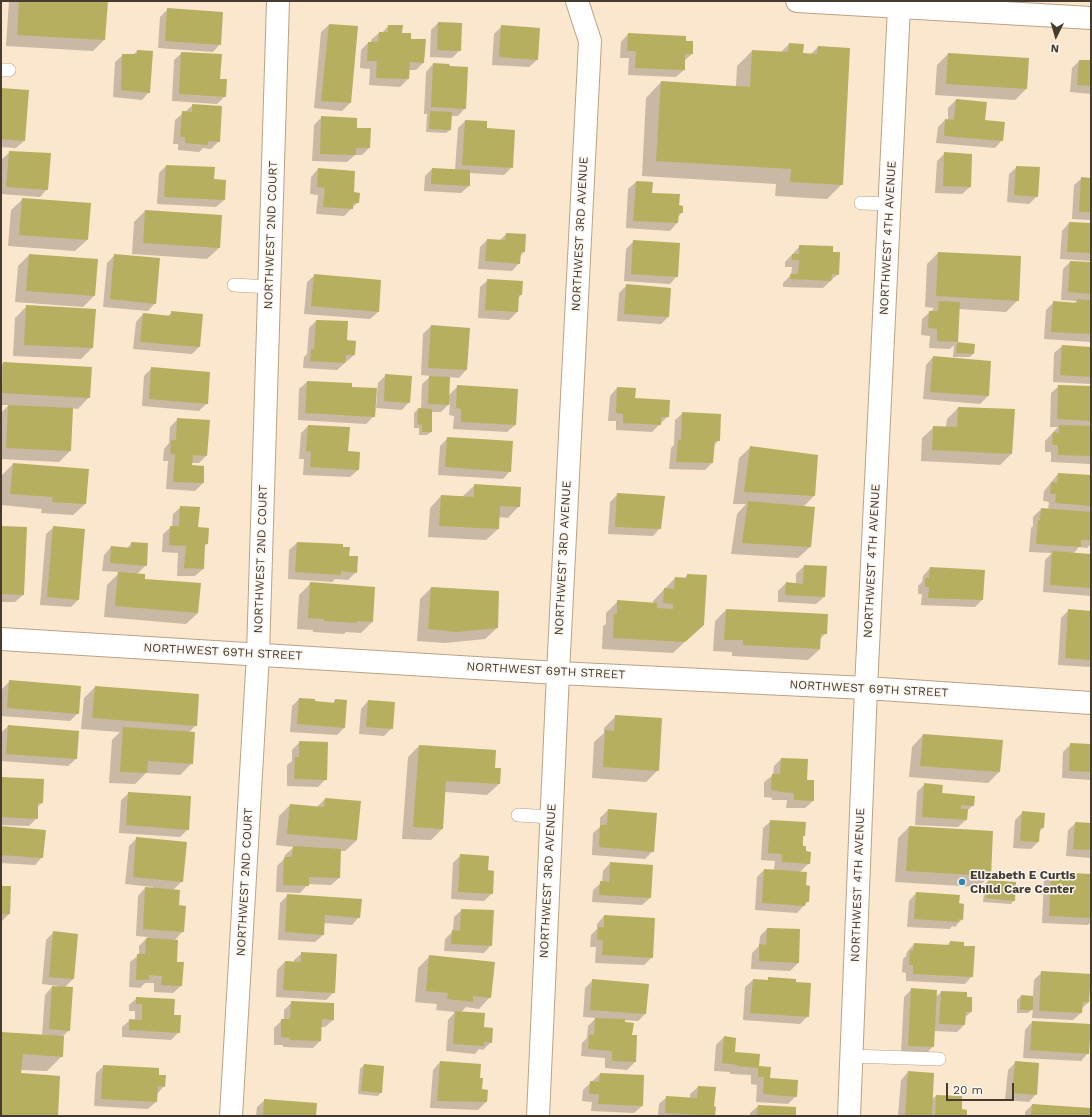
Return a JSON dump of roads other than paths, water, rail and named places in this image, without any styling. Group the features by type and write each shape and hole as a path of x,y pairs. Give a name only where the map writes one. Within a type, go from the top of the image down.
{"street":[{"name":"NORTHWEST 2ND COURT","path":"231,1116 258,654 278,1"},
{"name":"NORTHWEST 3RD AVENUE","path":"538,1116 551,817 590,41 577,1"},
{"path":"797,1 899,7 1011,7 1091,18"},
{"name":"NORTHWEST 4TH AVENUE","path":"849,1116 866,688 899,7"},
{"name":"NORTHWEST 69TH STREET","path":"1,639 558,673 866,688 1091,703"}],"lane":[{"path":"860,203 890,204"},
{"path":"234,285 269,287"},
{"path":"518,815 551,817"},
{"path":"851,1056 939,1059"}],"place":[{"name":"Elizabeth E Curtis Child Care Center","path":"962,882"}]}
